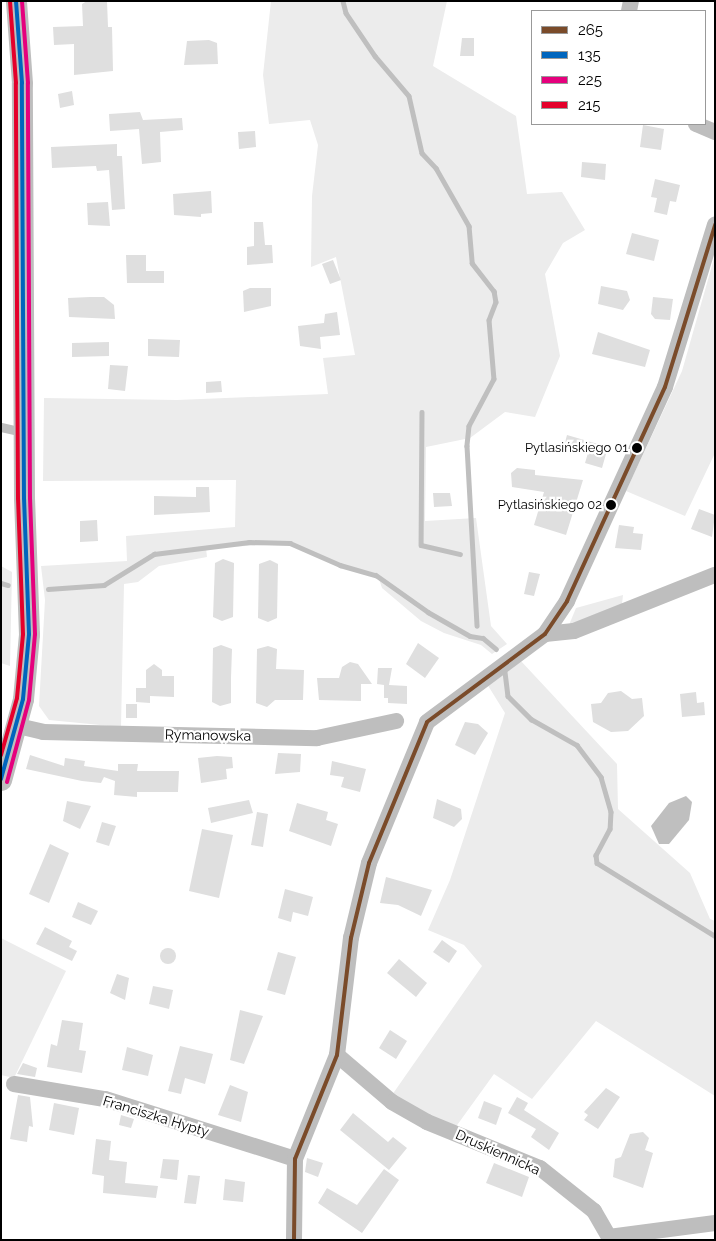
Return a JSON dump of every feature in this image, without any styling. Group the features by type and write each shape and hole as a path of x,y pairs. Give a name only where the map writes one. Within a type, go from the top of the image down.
{"street":[{"path":"1,780 18,726 29,634 24,432 22,83 16,1"},
{"path":"698,125 715,132"},
{"path":"294,1240 295,1159 337,1055 352,938 369,863 427,722 545,634 567,601 665,387 715,224"},
{"path":"545,634 574,631 715,575"},
{"name":"Rymanowska","path":"18,726 43,732 317,738 396,721"},
{"name":"Druskiennicka","path":"337,1055 392,1102 427,1122 540,1168 594,1211 609,1237 715,1223"},
{"name":"Franciszka Hypty","path":"14,1084 105,1099 295,1159"}],"lane":[{"path":"1,427 24,432"}],"shaded area":[{"path":"271,1 447,1 433,66 516,116 527,194 562,192 585,230 563,243 545,274 560,356 535,417 505,412 470,438 426,447 425,521 476,518 491,626 507,644 492,654 481,645 444,633 421,621 382,588 379,579 287,544 206,548 207,557 159,566 138,582 124,584 121,727 49,720 39,706 45,600 41,566 127,561 126,536 235,527 236,480 43,481 44,398 177,400 328,394 323,358 355,355 336,257 311,267 312,196 318,145 310,120 269,124 263,75"},
{"path":"715,255 715,453 685,516 626,491 682,371"},
{"path":"1,566 12,572 10,666 1,663"},
{"path":"623,595 622,604 569,625 576,608"},
{"path":"520,660 617,764 618,809 690,873 710,919 715,921 715,1096 596,1021 532,1099 494,1074 455,1128 392,1095 482,966 464,945 428,930 450,880 505,713 487,684"},
{"path":"686,796 692,802 689,820 669,844 659,844 651,826 669,803"},
{"path":"1,938 66,971 14,1078 1,1075"}],"building":[{"path":"87,1 107,1 108,27 112,27 113,71 74,75 74,44 54,45 53,27 83,26 82,4"},
{"path":"462,38 474,38 474,56 460,56"},
{"path":"209,40 217,43 218,64 184,65 187,41"},
{"path":"72,91 74,105 60,108 58,94"},
{"path":"140,112 143,120 182,118 183,130 160,132 161,162 142,164 139,129 110,131 109,114"},
{"path":"643,125 664,129 661,150 640,147"},
{"path":"255,131 256,147 239,149 238,132"},
{"path":"117,144 117,156 122,156 125,209 112,210 109,170 97,171 96,166 52,168 51,147"},
{"path":"582,162 606,164 605,180 581,177"},
{"path":"655,179 680,185 676,202 670,201 667,215 654,212 657,198 651,197"},
{"path":"211,191 212,213 201,214 201,217 174,215 173,194"},
{"path":"108,202 110,226 88,225 87,203"},
{"path":"254,222 263,222 265,245 272,245 273,263 247,265 247,247 254,246"},
{"path":"632,233 659,240 654,261 626,254"},
{"path":"126,255 146,255 146,271 164,271 164,283 127,283"},
{"path":"333,260 341,280 330,284 322,264"},
{"path":"601,286 627,291 630,300 623,310 598,304"},
{"path":"250,288 271,288 271,306 244,312 243,291"},
{"path":"104,297 114,305 115,319 69,317 68,298"},
{"path":"653,297 673,299 670,320 655,319 651,314"},
{"path":"337,312 340,335 320,337 321,349 300,346 298,326 324,323 325,314"},
{"path":"598,332 650,350 645,367 592,354"},
{"path":"148,339 180,340 179,357 148,356"},
{"path":"109,342 109,356 72,357 72,343"},
{"path":"110,365 128,366 125,391 108,389"},
{"path":"221,381 222,392 206,393 206,382"},
{"path":"567,435 608,447 602,468 585,463 588,453 564,446"},
{"path":"517,468 535,470 535,475 583,480 566,535 534,525 544,492 512,487 511,473"},
{"path":"196,487 209,487 210,512 154,515 154,496 196,497"},
{"path":"433,493 450,493 452,506 434,507"},
{"path":"699,509 715,515 712,537 691,529"},
{"path":"97,520 98,541 80,542 80,521"},
{"path":"619,525 634,527 633,533 643,534 641,550 615,548"},
{"path":"223,559 234,563 233,617 222,621 213,617 215,563"},
{"path":"270,560 278,564 277,618 268,622 258,618 259,564"},
{"path":"529,572 540,574 534,596 524,594"},
{"path":"418,643 439,658 425,678 406,664"},
{"path":"221,645 232,649 231,703 220,706 212,702 213,648"},
{"path":"268,646 277,649 276,669 304,670 303,700 275,700 267,707 256,703 257,649"},
{"path":"350,662 358,664 372,684 361,684 361,701 319,700 317,678 339,678 342,667"},
{"path":"154,664 162,670 162,676 174,676 174,697 150,696 150,703 136,702 136,688 146,688 146,670"},
{"path":"378,668 392,668 389,685 407,686 407,704 388,703 388,698 384,698 384,685 377,684"},
{"path":"621,691 632,699 642,698 644,716 628,731 611,732 593,722 591,704 601,703 608,693"},
{"path":"696,692 697,703 704,702 705,715 682,717 680,694"},
{"path":"126,704 137,704 137,718 126,718"},
{"path":"465,722 478,724 488,733 475,755 455,745"},
{"path":"278,753 301,754 300,772 275,774"},
{"path":"30,755 64,766 65,758 85,761 84,766 118,771 118,764 138,764 137,771 179,771 178,792 137,792 137,797 114,795 115,781 104,777 101,783 82,781 26,769"},
{"path":"232,757 233,768 226,769 227,779 201,783 198,758"},
{"path":"332,761 366,769 360,792 341,787 344,777 330,775"},
{"path":"437,799 461,809 462,819 454,827 433,818"},
{"path":"249,800 253,813 211,823 208,808"},
{"path":"67,801 91,806 80,829 63,821"},
{"path":"297,803 328,812 326,820 338,824 331,846 289,831"},
{"path":"257,812 268,814 263,847 251,845"},
{"path":"102,822 116,826 109,846 96,842"},
{"path":"202,829 233,835 219,898 189,891"},
{"path":"50,844 69,853 49,903 29,894"},
{"path":"386,877 432,890 421,916 398,905 380,903"},
{"path":"285,889 313,897 308,916 293,912 291,922 278,918"},
{"path":"78,902 98,911 91,925 72,917"},
{"path":"45,927 72,941 69,947 77,951 72,961 36,944"},
{"path":"442,940 457,951 449,963 433,952"},
{"path":"165,948 171,948 176,953 174,962 165,964 160,959 160,953"},
{"path":"278,952 296,957 285,995 267,990"},
{"path":"399,959 427,983 416,997 387,973"},
{"path":"117,974 129,978 125,1000 110,993"},
{"path":"153,986 173,990 169,1009 149,1004"},
{"path":"240,1010 263,1016 244,1064 230,1060"},
{"path":"62,1020 83,1023 79,1050 86,1051 82,1073 47,1067 51,1044 57,1046"},
{"path":"390,1030 407,1041 396,1059 379,1048"},
{"path":"180,1046 213,1054 205,1084 185,1078 181,1094 168,1091"},
{"path":"127,1047 153,1055 148,1076 122,1070"},
{"path":"23,1063 37,1068 35,1077 17,1074"},
{"path":"230,1085 248,1092 241,1122 218,1115"},
{"path":"606,1088 620,1097 598,1129 584,1120 588,1115 584,1112"},
{"path":"18,1095 30,1097 33,1127 29,1126 27,1142 10,1139"},
{"path":"517,1097 528,1103 524,1110 559,1133 549,1150 531,1137 536,1129 508,1113"},
{"path":"484,1101 502,1108 496,1125 478,1118"},
{"path":"54,1103 79,1108 74,1135 49,1130"},
{"path":"353,1113 388,1142 393,1137 407,1148 389,1170 340,1130"},
{"path":"121,1115 134,1119 131,1128 119,1125"},
{"path":"643,1132 649,1138 645,1150 653,1153 643,1188 613,1177 615,1159 621,1157 630,1134"},
{"path":"96,1139 111,1141 109,1160 127,1162 125,1183 158,1186 156,1198 103,1193 104,1176 92,1174"},
{"path":"307,1158 323,1163 318,1177 305,1172"},
{"path":"163,1159 179,1160 177,1180 160,1178"},
{"path":"494,1163 529,1177 522,1197 486,1183"},
{"path":"384,1169 399,1180 362,1233 318,1203 327,1188 357,1205"},
{"path":"188,1175 200,1176 196,1204 184,1203"},
{"path":"225,1179 245,1182 243,1202 223,1200"}],"waterway":[{"path":"343,1 346,13 375,56 409,96 422,153 436,168 469,226 472,263 494,291 496,302 489,320 494,379 469,426 467,446 477,626"},
{"path":"422,412 421,545 460,554"},
{"path":"48,589 104,585 154,554 249,542 290,543 340,565 376,575 428,612 470,636 483,638 496,649"},
{"path":"1,583 8,585"},
{"path":"505,672 508,696 531,719 577,745 601,777 611,812 610,829 596,855 597,863 715,936"}],"transit line":[{"name":"215","path":"1,755 17,698 23,634 18,498 16,83 10,1"},
{"name":"135","path":"1,779 23,699 29,634 24,498 22,83 16,1"},
{"name":"225","path":"7,782 29,700 35,634 30,498 28,83 22,1"},
{"name":"265","path":"294,1240 295,1159 337,1055 351,938 369,863 427,722 545,634 567,601 665,387 715,225"}],"place":[{"name":"Pytlasińskiego 01","path":"637,448"},
{"name":"Pytlasińskiego 02","path":"611,505"}]}
